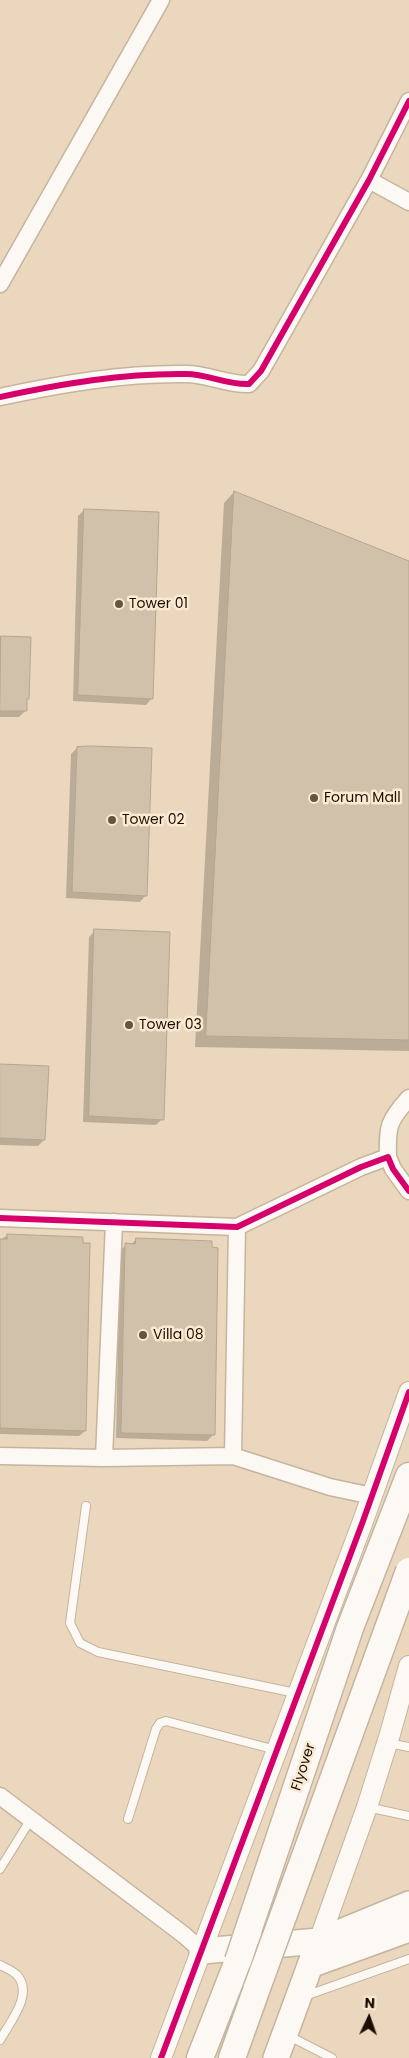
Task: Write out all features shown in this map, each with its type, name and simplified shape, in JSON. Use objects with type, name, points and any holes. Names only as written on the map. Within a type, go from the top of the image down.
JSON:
[{"type":"highway","name":"Flyover","points":[[200,2058],[255,1912],[350,1628],[409,1476]]},
{"type":"highway","points":[[232,2058],[409,1571]]},
{"type":"main road","points":[[202,1951],[319,1941],[409,1904]]},
{"type":"main road","points":[[310,1965],[409,1929]]},
{"type":"main road","points":[[276,2058],[319,1941]]},
{"type":"street","points":[[0,284],[161,0]]},
{"type":"street","points":[[0,397],[70,383],[145,376],[187,374],[215,378],[236,385],[249,384],[261,370],[369,180],[409,101]]},
{"type":"street","points":[[369,180],[409,202]]},
{"type":"street","points":[[409,1098],[396,1113],[387,1133],[388,1157],[392,1169],[409,1191]]},
{"type":"street","points":[[0,1218],[237,1227],[388,1157]]},
{"type":"street","points":[[104,1458],[114,1222]]},
{"type":"street","points":[[233,1456],[237,1227]]},
{"type":"street","points":[[161,2058],[372,1496],[409,1392]]},
{"type":"street","points":[[0,1456],[104,1458],[233,1456],[330,1487],[372,1496]]},
{"type":"street","points":[[319,1941],[388,1743],[409,1666]]},
{"type":"street","points":[[0,1796],[184,1935],[202,1951]]},
{"type":"lane","points":[[86,1506],[70,1623],[80,1643],[98,1652],[298,1694]]},
{"type":"lane","points":[[128,1818],[156,1729],[160,1723],[166,1721],[276,1751]]},
{"type":"lane","points":[[388,1743],[409,1747]]},
{"type":"lane","points":[[367,1807],[409,1816]]},
{"type":"lane","points":[[0,1869],[31,1819]]},
{"type":"lane","points":[[298,1998],[409,1959]]},
{"type":"lane","points":[[0,1965],[16,1973],[23,1984],[24,1990],[24,1996],[0,2040]]},
{"type":"lane","points":[[285,2034],[332,2058]]},
{"type":"building","name":"Forum Mall","points":[[234,491],[409,561],[409,1040],[206,1036]]},
{"type":"building","points":[[84,509],[159,512],[153,699],[78,695]]},
{"type":"building","points":[[1,636],[31,637],[27,711],[0,711]]},
{"type":"building","points":[[77,747],[152,748],[147,896],[72,892]]},
{"type":"building","points":[[94,929],[170,932],[164,1120],[89,1116]]},
{"type":"building","points":[[0,1064],[49,1066],[45,1140],[0,1138]]},
{"type":"building","points":[[7,1234],[83,1237],[83,1243],[90,1243],[86,1431],[0,1428],[0,1239],[7,1239]]},
{"type":"building","points":[[136,1238],[212,1241],[212,1247],[218,1248],[215,1435],[121,1433],[125,1243],[135,1244]]},
{"type":"cycle path","points":[[0,397],[69,384],[139,375],[194,374],[233,383],[249,384],[261,371],[369,180],[409,101]]},
{"type":"cycle path","points":[[0,1218],[237,1227],[361,1167],[388,1157],[393,1169],[409,1191]]},
{"type":"cycle path","points":[[161,2058],[363,1521],[409,1392]]},
{"type":"place","name":"Tower 01","points":[[119,604]]},
{"type":"place","name":"Forum Mall","points":[[314,798]]},
{"type":"place","name":"Tower 02","points":[[112,820]]},
{"type":"place","name":"Tower 03","points":[[129,1025]]},
{"type":"place","name":"Villa 08","points":[[143,1335]]}]
